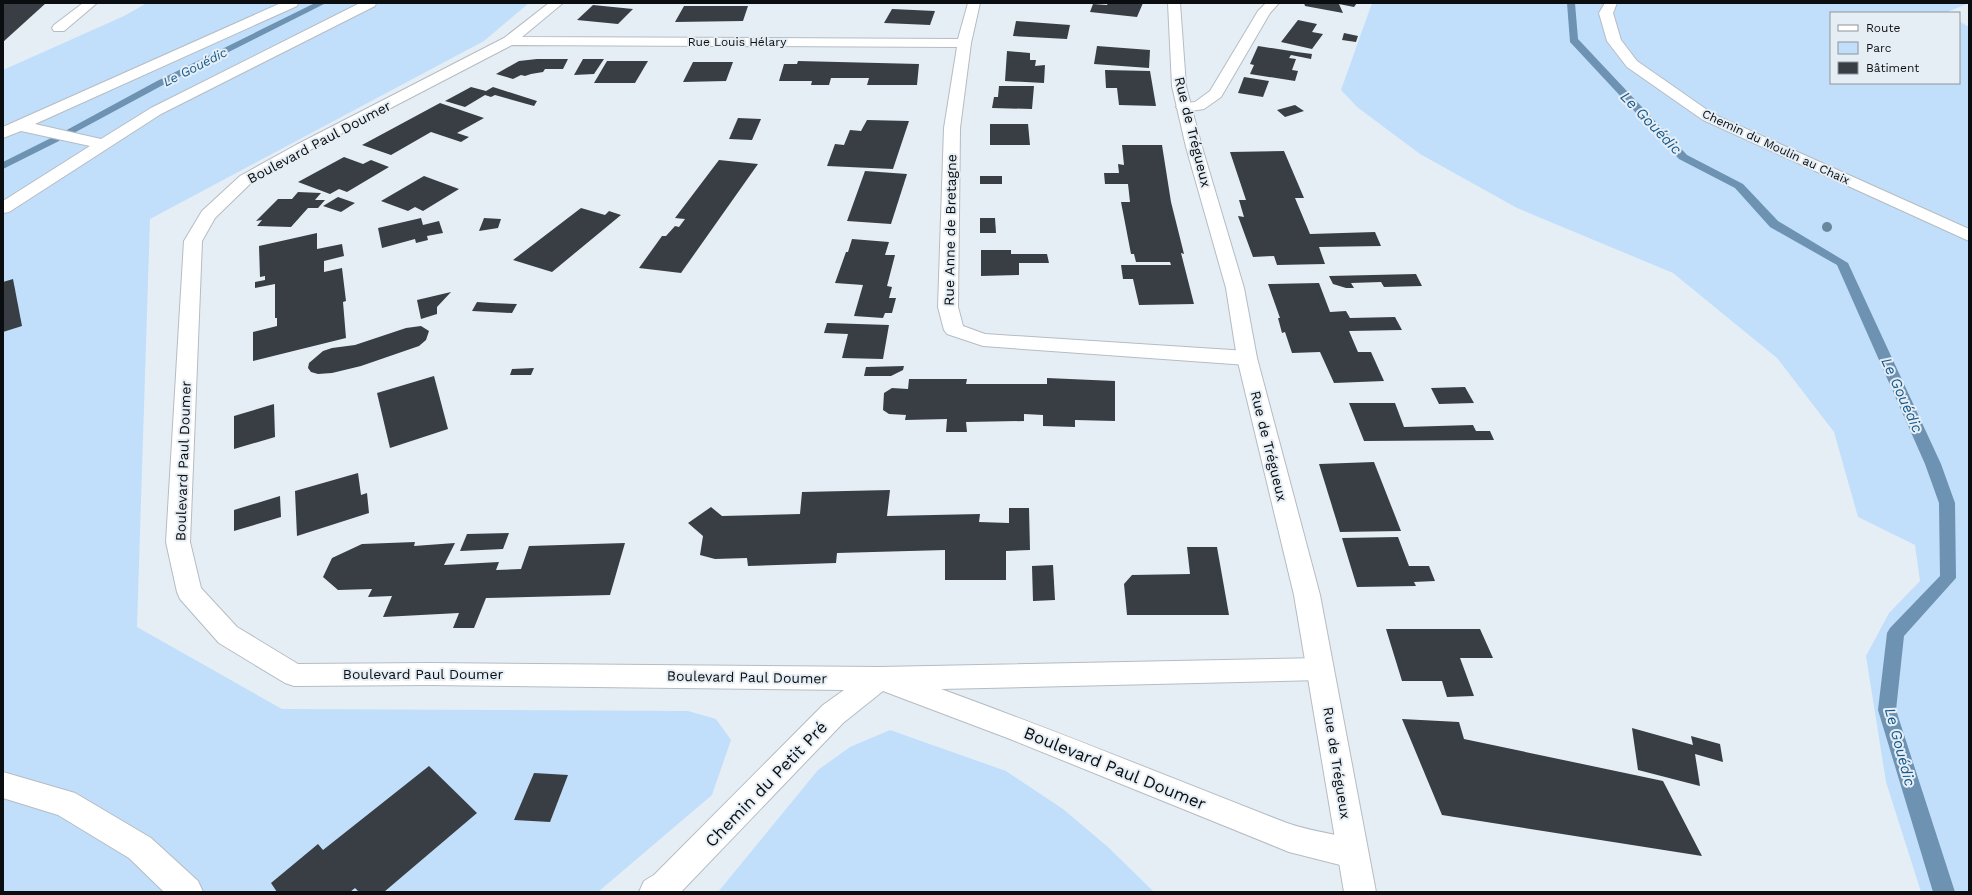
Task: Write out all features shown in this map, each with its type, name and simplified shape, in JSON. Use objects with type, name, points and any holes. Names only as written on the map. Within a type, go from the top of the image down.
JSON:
[{"type":"street","points":[[59,28],[91,3]]},
{"type":"street","points":[[3,134],[292,3]]},
{"type":"street","points":[[3,208],[156,111],[370,3]]},
{"type":"street","name":"Boulevard Paul Doumer","points":[[557,3],[509,41],[246,179],[208,215],[194,241],[190,267],[178,542],[189,592],[228,635],[294,675],[429,674],[879,678],[1321,669]]},
{"type":"street","name":"Rue Anne de Bretagne","points":[[974,3],[964,43],[952,128],[948,307],[954,330],[983,340],[1247,358]]},
{"type":"street","name":"Rue de Trégueux","points":[[1174,3],[1179,80],[1184,107],[1194,147],[1235,288],[1247,358],[1307,595],[1360,892]]},
{"type":"street","points":[[1184,107],[1199,106],[1216,94],[1265,11],[1273,3]]},
{"type":"street","name":"Chemin du Moulin au Chaix","points":[[1611,3],[1606,13],[1614,41],[1632,64],[1708,117],[1969,236]]},
{"type":"street","name":"Rue Louis Hélary","points":[[509,41],[964,43]]},
{"type":"street","points":[[20,126],[104,144]]},
{"type":"street","name":"Boulevard Paul Doumer","points":[[879,678],[1020,730],[1289,838],[1352,853]]},
{"type":"street","name":"Chemin du Petit Pré","points":[[655,892],[665,886],[833,714],[879,678]]},
{"type":"street","points":[[3,785],[65,803],[140,848],[187,892]]},
{"type":"green space","points":[[147,3],[529,3],[484,41],[150,219],[137,627],[282,709],[688,711],[716,719],[731,740],[712,795],[598,892],[3,892],[3,70],[124,16]]},
{"type":"green space","points":[[1372,3],[1969,3],[1947,12],[1830,12],[1830,84],[1960,84],[1960,22],[1969,27],[1969,892],[1921,892],[1886,782],[1866,656],[1889,613],[1920,581],[1915,545],[1858,517],[1834,432],[1777,358],[1673,273],[1517,208],[1420,154],[1357,107],[1341,90]]},
{"type":"green space","points":[[890,730],[1006,771],[1063,809],[1108,847],[1154,892],[718,892],[818,770],[850,747]]},
{"type":"building","points":[[3,3],[46,3],[3,42]]},
{"type":"building","points":[[1108,3],[1143,3],[1137,17],[1090,12],[1093,4],[1107,5]]},
{"type":"building","points":[[1304,3],[1357,3],[1354,7],[1339,4],[1343,13],[1305,6]]},
{"type":"building","points":[[593,5],[633,9],[618,24],[577,20]]},
{"type":"building","points":[[684,6],[748,6],[743,21],[675,22]]},
{"type":"building","points":[[892,9],[935,11],[930,25],[884,23]]},
{"type":"building","points":[[1298,20],[1317,24],[1312,32],[1323,34],[1312,49],[1281,42]]},
{"type":"building","points":[[1016,21],[1070,25],[1067,39],[1013,36]]},
{"type":"building","points":[[1344,33],[1358,36],[1356,42],[1342,40]]},
{"type":"building","points":[[1097,46],[1150,50],[1149,68],[1094,64]]},
{"type":"building","points":[[1258,46],[1312,54],[1311,59],[1291,55],[1289,58],[1296,59],[1292,70],[1298,71],[1295,81],[1250,74],[1254,65],[1250,64]]},
{"type":"building","points":[[1007,51],[1030,53],[1030,60],[1036,60],[1035,66],[1045,65],[1044,83],[1005,81]]},
{"type":"building","points":[[537,59],[568,59],[563,69],[545,69],[543,72],[525,76],[521,75],[513,79],[496,74],[519,61]]},
{"type":"building","points":[[583,59],[604,59],[594,74],[574,75]]},
{"type":"building","points":[[607,61],[648,61],[635,83],[594,83]]},
{"type":"building","points":[[798,61],[919,64],[917,85],[867,85],[869,78],[831,78],[829,85],[811,85],[812,81],[779,81],[784,64],[797,64]]},
{"type":"building","points":[[693,62],[733,62],[726,81],[683,82]]},
{"type":"building","points":[[1105,70],[1150,71],[1156,106],[1119,105],[1117,88],[1106,88]]},
{"type":"building","points":[[1244,77],[1269,81],[1263,97],[1238,93]]},
{"type":"building","points":[[999,86],[1034,86],[1032,109],[992,108],[994,97],[998,97]]},
{"type":"building","points":[[471,87],[486,91],[493,87],[537,101],[534,106],[495,95],[491,97],[485,95],[465,107],[445,101]]},
{"type":"building","points":[[440,103],[484,118],[457,133],[469,137],[461,142],[431,132],[391,155],[362,145]]},
{"type":"building","points":[[1295,105],[1304,111],[1285,117],[1277,110]]},
{"type":"building","points":[[738,118],[761,119],[752,140],[729,139]]},
{"type":"building","points":[[867,120],[909,121],[893,169],[827,166],[835,144],[844,145],[850,130],[861,131]]},
{"type":"building","points":[[990,124],[1028,124],[1030,145],[990,145]]},
{"type":"building","points":[[1122,145],[1162,145],[1171,202],[1184,254],[1181,253],[1194,304],[1139,305],[1133,279],[1123,279],[1121,265],[1171,265],[1170,262],[1136,262],[1134,254],[1131,254],[1121,202],[1130,202],[1128,184],[1105,184],[1104,173],[1119,173],[1118,164],[1124,165]]},
{"type":"building","points":[[1284,151],[1304,198],[1295,198],[1310,234],[1375,232],[1381,246],[1319,247],[1325,264],[1277,265],[1274,256],[1253,257],[1238,216],[1244,217],[1239,200],[1246,200],[1230,152]]},
{"type":"building","points":[[344,157],[363,164],[371,160],[389,167],[347,192],[339,189],[330,194],[298,182]]},
{"type":"building","points":[[719,160],[758,164],[681,273],[639,268],[662,236],[666,236],[675,226],[679,227],[685,219],[675,218]]},
{"type":"building","points":[[865,171],[907,174],[891,224],[847,221]]},
{"type":"building","points":[[424,176],[459,189],[423,211],[415,207],[408,211],[381,201]]},
{"type":"building","points":[[980,176],[1002,176],[1002,184],[980,184]]},
{"type":"building","points":[[298,192],[321,193],[315,200],[325,200],[318,208],[308,208],[291,227],[257,226],[262,220],[256,221],[278,199],[292,199]]},
{"type":"building","points":[[338,197],[355,203],[341,212],[323,206]]},
{"type":"building","points":[[581,208],[605,215],[609,211],[621,215],[552,272],[513,260]]},
{"type":"building","points":[[421,218],[423,225],[439,221],[443,233],[427,236],[428,240],[416,243],[415,239],[382,248],[378,228]]},
{"type":"building","points":[[484,218],[501,219],[498,228],[479,231]]},
{"type":"building","points":[[980,218],[995,218],[996,233],[980,233]]},
{"type":"building","points":[[317,233],[317,249],[342,244],[344,256],[324,261],[324,272],[342,268],[346,301],[343,302],[346,338],[253,361],[253,332],[277,326],[277,318],[275,318],[275,284],[255,288],[255,282],[265,280],[265,276],[260,277],[259,246]]},
{"type":"building","points":[[852,239],[889,242],[885,255],[895,255],[887,286],[892,287],[889,298],[896,298],[892,313],[885,313],[883,318],[854,316],[863,285],[835,283]]},
{"type":"building","points":[[981,250],[1011,250],[1011,254],[1047,254],[1049,263],[1019,263],[1019,275],[981,276]]},
{"type":"building","points":[[1416,274],[1422,286],[1384,287],[1381,282],[1351,283],[1354,288],[1346,288],[1333,284],[1329,276]]},
{"type":"building","points":[[13,279],[22,326],[3,332],[3,282]]},
{"type":"building","points":[[1319,283],[1330,312],[1346,311],[1350,318],[1395,317],[1402,330],[1349,331],[1358,352],[1371,352],[1384,381],[1334,383],[1320,352],[1292,353],[1285,332],[1282,333],[1278,318],[1280,318],[1268,284]]},
{"type":"building","points":[[451,292],[437,307],[437,314],[421,319],[417,300]]},
{"type":"building","points":[[477,302],[517,304],[512,313],[472,311]]},
{"type":"building","points":[[827,323],[889,325],[883,359],[842,358],[848,334],[824,333]]},
{"type":"building","points":[[421,326],[429,331],[426,340],[419,346],[361,366],[332,373],[318,374],[311,372],[308,368],[309,363],[323,351],[332,348],[355,345],[406,328]]},
{"type":"building","points":[[904,366],[903,370],[891,376],[864,376],[866,367]]},
{"type":"building","points":[[534,368],[531,375],[510,375],[512,369]]},
{"type":"building","points":[[434,376],[448,429],[390,448],[377,393]]},
{"type":"building","points":[[1047,378],[1115,381],[1115,421],[1075,420],[1075,427],[1043,426],[1043,415],[1024,414],[1024,421],[966,422],[967,432],[946,432],[947,419],[905,420],[906,415],[889,414],[883,410],[884,393],[892,388],[908,389],[909,379],[967,379],[966,384],[1047,384]]},
{"type":"building","points":[[1465,387],[1474,403],[1439,404],[1431,388]]},
{"type":"building","points":[[1349,403],[1395,403],[1404,427],[1473,425],[1476,431],[1490,431],[1494,440],[1364,441]]},
{"type":"building","points":[[274,404],[275,437],[234,449],[234,416]]},
{"type":"building","points":[[1374,462],[1401,531],[1340,532],[1319,464]]},
{"type":"building","points":[[358,473],[361,495],[367,493],[369,513],[297,536],[295,491]]},
{"type":"building","points":[[890,490],[887,516],[980,514],[979,522],[1009,523],[1009,508],[1029,508],[1030,550],[1006,551],[1006,580],[945,580],[945,550],[837,553],[836,563],[748,566],[747,558],[715,559],[700,555],[703,536],[688,523],[711,507],[722,516],[800,514],[802,492]]},
{"type":"building","points":[[280,496],[281,517],[234,531],[234,510]]},
{"type":"building","points":[[509,533],[503,549],[460,551],[467,534]]},
{"type":"building","points":[[1398,537],[1409,566],[1429,566],[1435,581],[1414,582],[1416,586],[1357,587],[1342,538]]},
{"type":"building","points":[[415,542],[414,546],[455,543],[444,565],[499,562],[496,570],[521,569],[529,546],[625,543],[610,595],[486,598],[474,628],[453,628],[459,613],[383,617],[392,596],[368,597],[372,589],[338,590],[323,577],[332,558],[362,544]]},
{"type":"building","points":[[1187,547],[1217,547],[1229,615],[1127,615],[1124,584],[1132,575],[1190,574]]},
{"type":"building","points":[[1053,565],[1055,600],[1033,601],[1032,566]]},
{"type":"building","points":[[1386,629],[1480,629],[1493,658],[1460,658],[1474,696],[1447,697],[1442,681],[1402,681]]},
{"type":"building","points":[[1402,719],[1459,722],[1464,739],[1663,781],[1702,856],[1442,815]]},
{"type":"building","points":[[1632,728],[1693,745],[1691,736],[1720,744],[1723,762],[1695,754],[1700,786],[1638,770]]},
{"type":"building","points":[[429,766],[477,813],[384,892],[359,892],[355,888],[350,892],[277,892],[271,883],[318,844],[323,850]]},
{"type":"building","points":[[534,773],[568,775],[550,822],[514,820]]},
{"type":"waterway","name":"Le Gouédic","points":[[68,132],[160,83],[322,3]]},
{"type":"waterway","name":"Le Gouédic","points":[[1571,3],[1573,40],[1683,157],[1739,186],[1774,224],[1842,263],[1933,464],[1947,503],[1948,578],[1896,633],[1887,710],[1944,892]]},
{"type":"waterway","name":"Le Gouédic","points":[[3,166],[55,139]]}]
